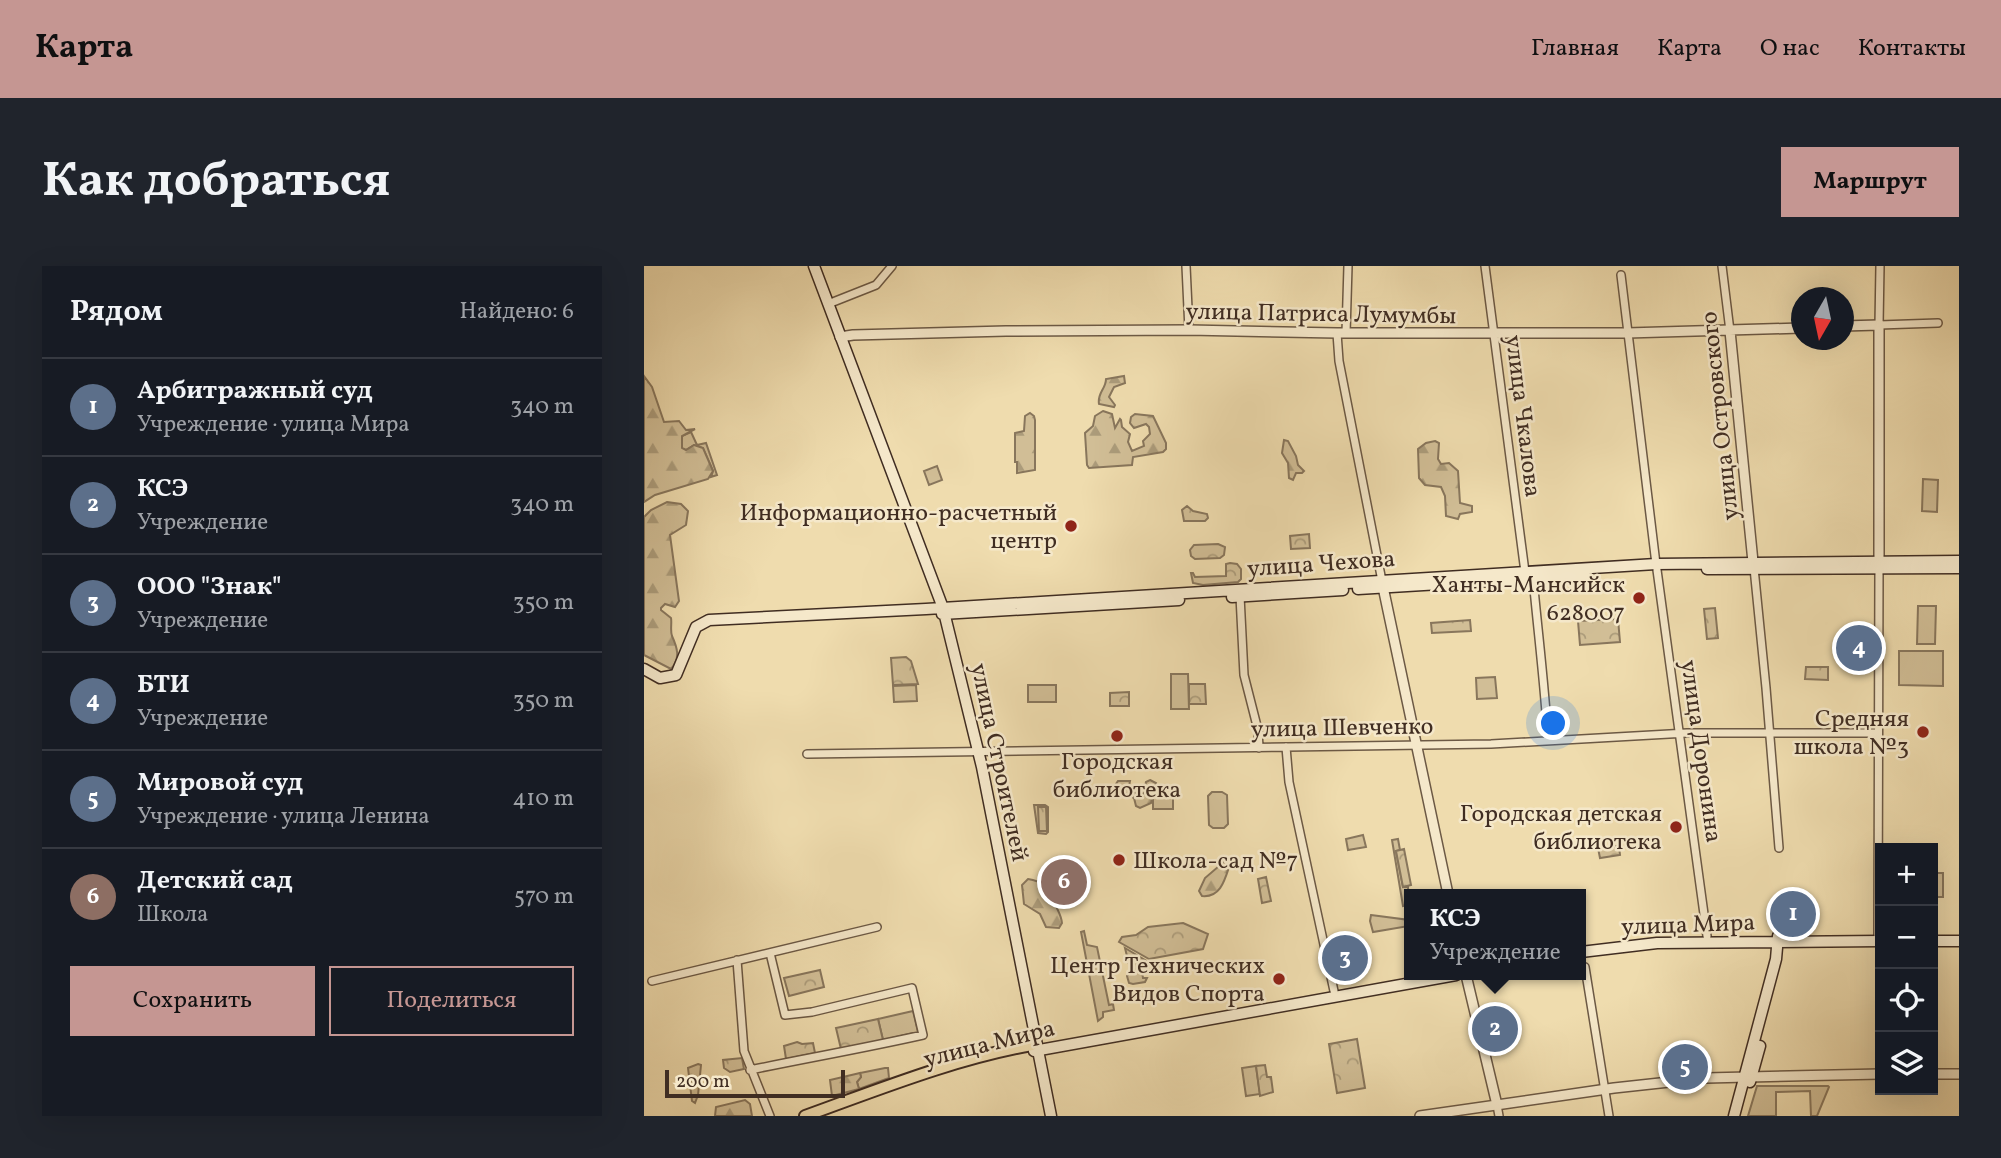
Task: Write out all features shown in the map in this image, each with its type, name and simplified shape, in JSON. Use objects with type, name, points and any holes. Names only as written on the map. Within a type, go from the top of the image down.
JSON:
[{"type":"main road","name":"улица Строителей","points":[[814,266],[919,545],[941,611],[976,751],[1049,1116]]},
{"type":"main road","name":"улица Чехова","points":[[644,669],[660,678],[673,676],[678,672],[693,634],[706,625],[739,620],[941,611],[1657,567],[1959,562]]},
{"type":"main road","name":"улица Чехова","points":[[1879,565],[1959,568]]},
{"type":"main road","points":[[1938,936],[1959,936]]},
{"type":"main road","name":"улица Мира","points":[[1586,948],[1636,938],[1875,938]]},
{"type":"main road","points":[[1741,1116],[1781,939]]},
{"type":"main road","points":[[1938,941],[1959,941]]},
{"type":"main road","name":"улица Мира","points":[[1334,994],[1404,979]]},
{"type":"main road","name":"улица Мира","points":[[805,1116],[977,1057],[1424,980]]},
{"type":"main road","name":"улица Мира","points":[[825,1116],[948,1072],[1036,1048]]},
{"type":"main road","points":[[1734,1116],[1749,1076]]},
{"type":"street","points":[[828,304],[876,285],[892,266]]},
{"type":"street","points":[[1186,266],[1189,330]]},
{"type":"street","points":[[1348,266],[1339,361],[1382,584],[1447,889]]},
{"type":"street","name":"улица Чкалова","points":[[1485,266],[1542,681],[1547,699],[1548,741]]},
{"type":"street","name":"улица Островского","points":[[1722,266],[1754,565],[1779,848]]},
{"type":"street","points":[[1879,906],[1880,266]]},
{"type":"street","name":"улица Доронина","points":[[1621,275],[1626,333],[1707,939]]},
{"type":"street","points":[[1854,326],[1938,323]]},
{"type":"street","name":"улица Патриса Лумумбы","points":[[840,337],[983,331],[1189,330],[1495,334],[1791,328]]},
{"type":"street","points":[[1240,593],[1244,675],[1258,730],[1259,748]]},
{"type":"street","name":"улица Шевченко","points":[[807,754],[1417,745],[1679,733],[1877,733]]},
{"type":"street","points":[[1286,747],[1289,782],[1334,994]]},
{"type":"street","points":[[652,981],[877,927]]},
{"type":"street","points":[[750,1070],[922,1035],[912,988],[811,1012],[785,1015],[770,953]]},
{"type":"street","points":[[737,960],[742,1039],[750,1070],[769,1116]]},
{"type":"street","points":[[1586,973],[1609,1116]]},
{"type":"street","points":[[1467,980],[1499,1116]]},
{"type":"street","points":[[1938,1073],[1959,1074]]},
{"type":"street","points":[[1420,1116],[1706,1078],[1875,1074]]},
{"type":"green space","points":[[644,376],[652,387],[664,422],[679,421],[686,430],[695,429],[682,436],[682,448],[686,450],[694,445],[703,448],[713,471],[708,479],[655,495],[644,502]]},
{"type":"green space","points":[[1124,376],[1125,383],[1114,387],[1109,397],[1114,407],[1099,404],[1106,379]]},
{"type":"green space","points":[[1103,411],[1112,414],[1115,428],[1121,420],[1122,427],[1130,434],[1128,442],[1132,451],[1144,446],[1143,441],[1150,434],[1146,424],[1134,428],[1130,423],[1131,417],[1135,414],[1153,416],[1166,443],[1166,449],[1163,452],[1133,457],[1132,465],[1089,468],[1085,433],[1093,426],[1095,416]]},
{"type":"green space","points":[[1030,413],[1035,420],[1035,470],[1017,473],[1015,433],[1024,431],[1025,416]]},
{"type":"green space","points":[[691,432],[697,445],[706,443],[717,475],[711,477],[713,471],[703,448],[694,445],[686,450],[682,449],[682,436]]},
{"type":"green space","points":[[1284,440],[1288,441],[1298,465],[1304,471],[1296,473],[1293,480],[1289,478],[1288,463],[1282,453]]},
{"type":"green space","points":[[1435,441],[1439,443],[1438,459],[1441,464],[1449,463],[1458,471],[1460,503],[1472,506],[1472,512],[1460,514],[1458,519],[1446,516],[1445,496],[1441,487],[1425,485],[1419,478],[1418,449]]},
{"type":"green space","points":[[937,466],[942,480],[929,485],[924,471]]},
{"type":"green space","points":[[1923,479],[1938,480],[1937,512],[1922,511]]},
{"type":"green space","points":[[667,502],[681,504],[688,511],[686,525],[670,535],[679,601],[675,607],[665,604],[661,608],[671,618],[671,634],[677,648],[676,661],[671,669],[644,655],[644,517]]},
{"type":"green space","points":[[1187,506],[1193,511],[1207,514],[1208,518],[1205,521],[1184,521],[1182,510]]},
{"type":"green space","points":[[1309,534],[1310,548],[1291,549],[1290,536]]},
{"type":"green space","points":[[1218,544],[1225,547],[1224,555],[1220,558],[1195,559],[1191,556],[1190,550],[1194,545]]},
{"type":"green space","points":[[1226,564],[1237,564],[1241,569],[1241,579],[1238,582],[1203,585],[1193,583],[1191,573],[1195,577],[1226,576]]},
{"type":"green space","points":[[1918,606],[1936,606],[1935,644],[1917,644]]},
{"type":"green space","points":[[1715,608],[1718,638],[1707,639],[1704,609]]},
{"type":"green space","points":[[1618,619],[1620,642],[1580,645],[1578,621]]},
{"type":"green space","points":[[1470,620],[1471,631],[1432,633],[1431,623]]},
{"type":"green space","points":[[1899,651],[1943,651],[1943,686],[1899,685]]},
{"type":"green space","points":[[906,657],[911,661],[918,684],[893,685],[891,658]]},
{"type":"green space","points":[[1806,667],[1828,667],[1828,680],[1805,679]]},
{"type":"green space","points":[[1171,674],[1188,674],[1189,709],[1171,709]]},
{"type":"green space","points":[[1495,677],[1497,698],[1477,699],[1476,678]]},
{"type":"green space","points":[[1189,684],[1205,684],[1206,704],[1189,704]]},
{"type":"green space","points":[[916,685],[917,701],[894,702],[893,686]]},
{"type":"green space","points":[[1028,685],[1056,685],[1056,702],[1028,702]]},
{"type":"green space","points":[[1129,692],[1129,706],[1110,706],[1110,693]]},
{"type":"green space","points":[[1150,780],[1156,783],[1151,803],[1140,808],[1136,806],[1134,798],[1114,787],[1118,781],[1130,781],[1129,786],[1133,792],[1143,795],[1146,782]]},
{"type":"green space","points":[[1212,792],[1227,795],[1228,824],[1224,828],[1213,828],[1209,825],[1208,796]]},
{"type":"green space","points":[[1153,797],[1173,797],[1173,809],[1153,809]]},
{"type":"green space","points":[[1034,805],[1048,807],[1046,834],[1038,833]]},
{"type":"green space","points":[[1038,807],[1046,807],[1047,831],[1039,831]]},
{"type":"green space","points":[[1363,835],[1366,847],[1348,850],[1346,839]]},
{"type":"green space","points":[[1398,839],[1400,850],[1396,851],[1403,887],[1408,887],[1404,889],[1404,906],[1403,906],[1392,840]]},
{"type":"green space","points":[[1619,846],[1620,855],[1600,858],[1598,848]]},
{"type":"green space","points":[[1404,849],[1411,885],[1403,887],[1396,851]]},
{"type":"green space","points":[[1226,860],[1231,861],[1218,891],[1202,896],[1199,891],[1205,878]]},
{"type":"green space","points":[[1938,873],[1943,873],[1943,897],[1938,897]]},
{"type":"green space","points":[[1266,877],[1271,901],[1262,903],[1258,879]]},
{"type":"green space","points":[[1028,879],[1041,883],[1050,892],[1060,914],[1062,923],[1059,928],[1046,927],[1040,914],[1024,904],[1022,885]]},
{"type":"green space","points":[[1371,915],[1404,919],[1404,927],[1373,932]]},
{"type":"green space","points":[[1183,923],[1208,934],[1203,949],[1149,959],[1119,942],[1122,937],[1136,935],[1148,927]]},
{"type":"green space","points":[[1084,931],[1087,945],[1097,947],[1109,1005],[1113,1004],[1114,1010],[1103,1012],[1103,1017],[1098,1021],[1081,932]]},
{"type":"green space","points":[[1125,948],[1145,960],[1140,961],[1143,978],[1147,978],[1145,982],[1129,983],[1127,976],[1131,972]]},
{"type":"green space","points":[[820,970],[824,987],[789,996],[784,978]]},
{"type":"green space","points":[[913,1011],[918,1032],[883,1040],[878,1019]]},
{"type":"green space","points":[[878,1019],[883,1040],[841,1049],[836,1028]]},
{"type":"green space","points":[[1357,1039],[1365,1088],[1337,1093],[1329,1044]]},
{"type":"green space","points":[[797,1042],[813,1043],[815,1053],[786,1059],[784,1046]]},
{"type":"green space","points":[[742,1058],[744,1069],[730,1072],[724,1068],[723,1060]]},
{"type":"green space","points":[[701,1065],[695,1103],[692,1101],[688,1068]]},
{"type":"green space","points":[[1265,1065],[1267,1077],[1271,1077],[1273,1092],[1260,1096],[1256,1066]]},
{"type":"green space","points":[[1256,1066],[1260,1094],[1246,1096],[1242,1068]]},
{"type":"green space","points":[[888,1068],[889,1078],[859,1089],[857,1082],[861,1077],[860,1073]]},
{"type":"green space","points":[[860,1073],[861,1077],[857,1082],[859,1089],[832,1096],[830,1080]]},
{"type":"green space","points":[[1757,1086],[1829,1087],[1817,1116],[1811,1116],[1810,1091],[1776,1092],[1776,1116],[1748,1116]]},
{"type":"green space","points":[[745,1100],[750,1104],[752,1116],[715,1116],[716,1107]]},
{"type":"place","name":"Информационно-расчетный центр","points":[[1071,526]]},
{"type":"place","name":"Ханты-Мансийск 628007","points":[[1639,598]]},
{"type":"place","name":"БТИ","points":[[1859,648]]},
{"type":"place","name":"Средняя школа №3","points":[[1923,732]]},
{"type":"place","name":"Городская библиотека","points":[[1117,736]]},
{"type":"place","name":"Городская детская библиотека","points":[[1676,827]]},
{"type":"place","name":"Школа-сад №7","points":[[1119,860]]},
{"type":"place","name":"Детский сад","points":[[1064,882]]},
{"type":"place","name":"Арбитражный суд","points":[[1793,914]]},
{"type":"place","name":"ООО \"Знак\"","points":[[1345,958]]},
{"type":"place","name":"Центр Технических Видов Спорта","points":[[1279,979]]},
{"type":"place","name":"КСЭ","points":[[1495,1029]]},
{"type":"place","name":"Мировой суд","points":[[1685,1067]]}]
